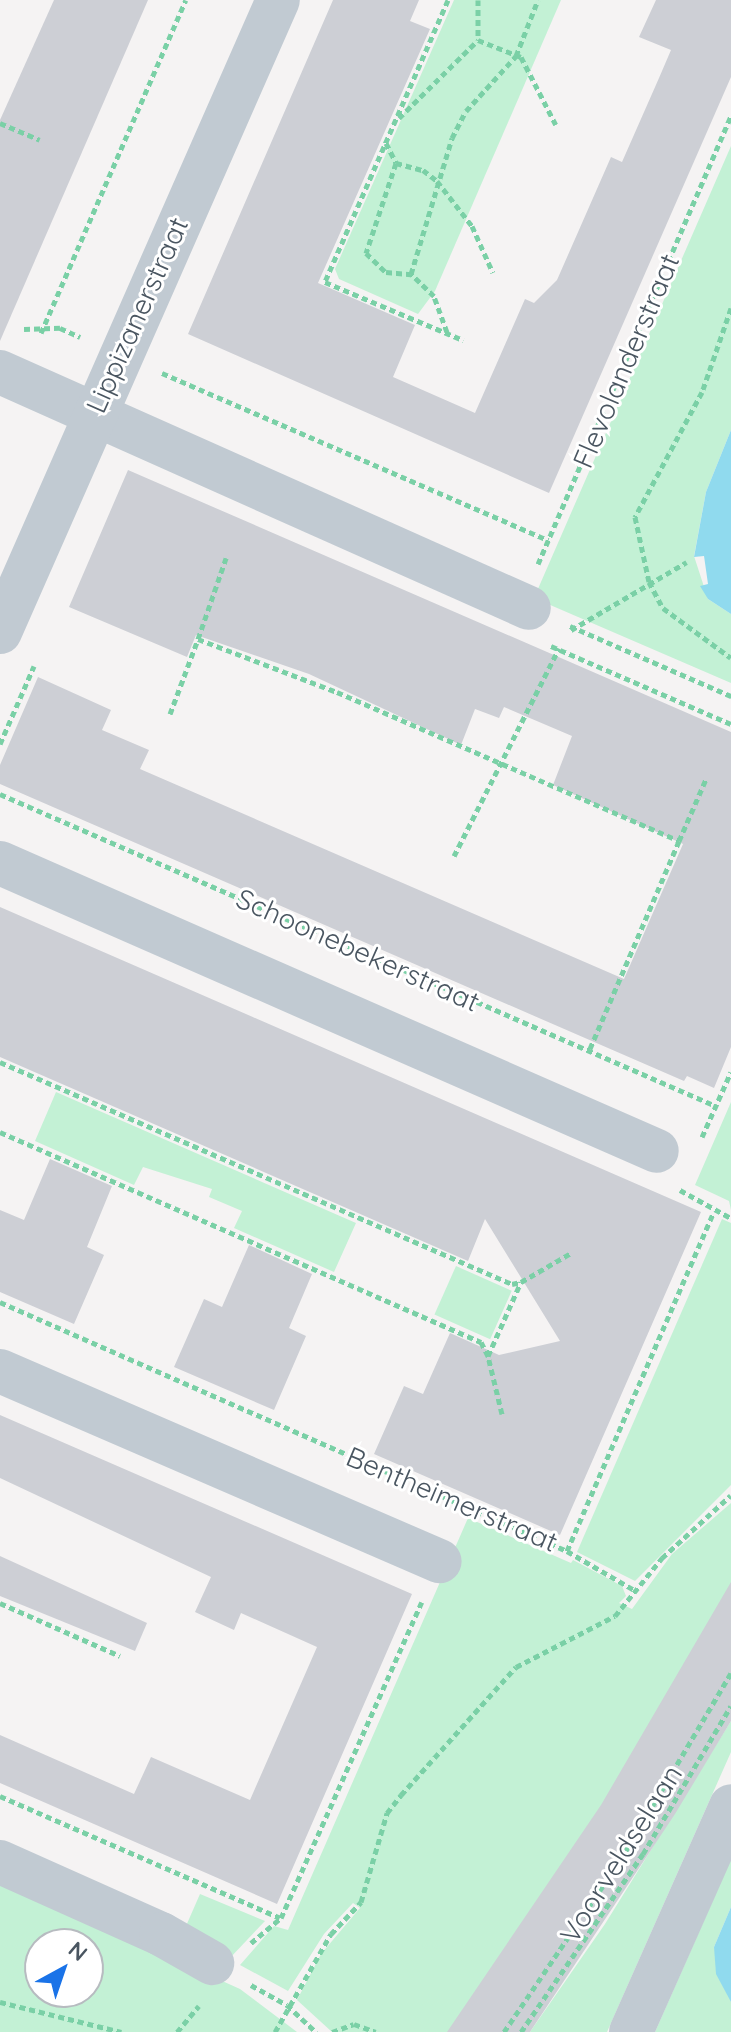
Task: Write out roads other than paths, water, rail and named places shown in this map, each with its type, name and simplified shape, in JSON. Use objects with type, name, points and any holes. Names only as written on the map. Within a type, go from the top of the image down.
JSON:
[{"type":"street","name":"Lippizanerstraat","points":[[0,632],[119,354],[278,0]]},
{"type":"street","points":[[10,376],[525,607]]},
{"type":"street","points":[[0,863],[677,1150]]},
{"type":"street","points":[[0,1371],[440,1561]]},
{"type":"street","points":[[631,2032],[731,1806]]},
{"type":"street","points":[[0,1862],[161,1934],[212,1963]]},
{"type":"water","points":[[731,430],[731,614],[708,599],[700,586],[708,584],[704,556],[694,557],[706,492]]},
{"type":"water","points":[[731,1907],[731,2002],[716,1974],[714,1947]]}]
